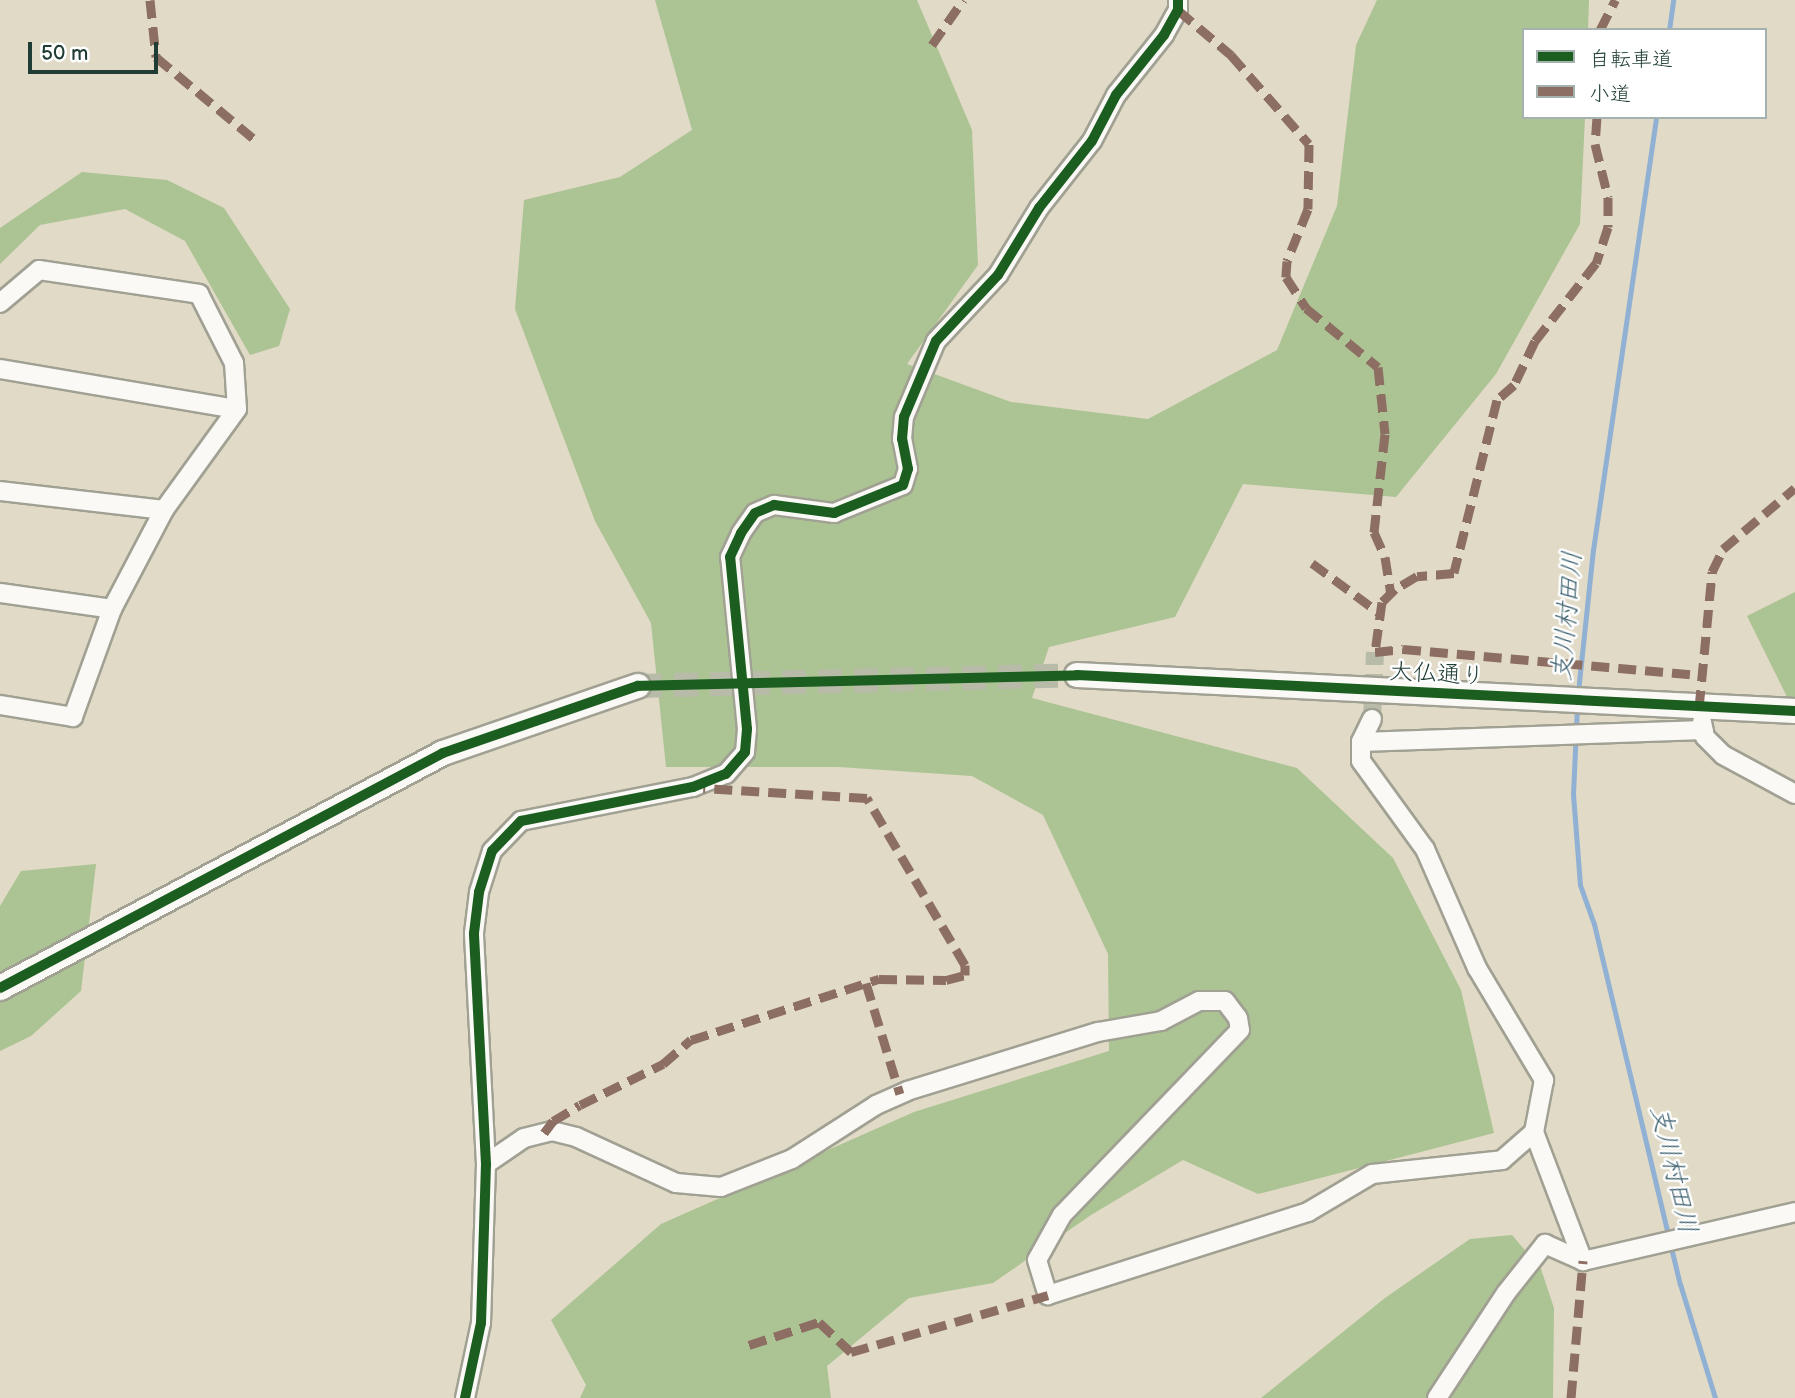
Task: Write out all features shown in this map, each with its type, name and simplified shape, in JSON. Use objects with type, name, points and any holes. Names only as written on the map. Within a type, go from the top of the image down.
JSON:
[{"type":"street","points":[[466,1398],[481,1323],[486,1164],[474,933],[479,892],[492,851],[520,821],[692,787],[726,774],[745,752],[747,729],[730,557],[741,533],[755,513],[774,505],[834,513],[903,485],[908,470],[902,439],[904,417],[936,341],[998,275],[1039,208],[1092,141],[1116,95],[1164,35],[1178,10],[1178,0]]},
{"type":"street","points":[[0,303],[39,270],[199,294],[234,363],[237,409],[164,510],[111,609],[73,717],[0,705]]},
{"type":"street","points":[[0,369],[237,409]]},
{"type":"street","points":[[0,491],[164,510]]},
{"type":"street","points":[[0,593],[111,609]]},
{"type":"street","name":"大仏通り","points":[[1077,676],[1609,703],[1702,719],[1795,711]]},
{"type":"street","points":[[0,988],[29,975],[262,845],[443,753],[638,687]]},
{"type":"street","points":[[1372,719],[1360,742],[1361,761],[1425,849],[1477,968],[1544,1080],[1534,1132],[1583,1261]]},
{"type":"street","points":[[1360,742],[1601,734],[1702,719],[1723,755],[1795,794]]},
{"type":"street","points":[[486,1164],[524,1138],[552,1131],[576,1137],[676,1183],[721,1187],[792,1159],[876,1105],[907,1091],[1098,1032],[1161,1021],[1199,1000],[1225,1001],[1238,1018],[1240,1030],[1062,1216],[1037,1260],[1048,1295],[1308,1212],[1372,1174],[1502,1160],[1534,1132]]},
{"type":"street","points":[[1437,1398],[1506,1293],[1545,1244],[1583,1261],[1795,1212]]},
{"type":"green space","points":[[655,0],[917,0],[972,130],[978,265],[907,364],[1011,402],[1148,419],[1277,350],[1337,206],[1356,45],[1377,0],[1589,0],[1588,28],[1522,28],[1522,119],[1585,119],[1580,224],[1496,374],[1396,497],[1243,484],[1175,617],[1049,647],[1032,698],[1297,768],[1393,858],[1461,990],[1494,1133],[1258,1194],[1183,1160],[1091,1215],[993,1283],[909,1298],[827,1366],[831,1398],[580,1398],[586,1385],[551,1320],[661,1224],[914,1112],[1109,1051],[1108,954],[1043,815],[972,776],[839,767],[666,767],[651,623],[595,521],[515,309],[524,200],[620,177],[692,130]]},
{"type":"green space","points":[[82,172],[167,180],[224,208],[290,309],[279,346],[250,355],[185,241],[125,209],[40,225],[0,264],[0,228]]},
{"type":"green space","points":[[1795,592],[1795,713],[1747,616]]},
{"type":"green space","points":[[96,864],[81,991],[31,1036],[0,1051],[0,906],[21,871]]},
{"type":"green space","points":[[1512,1235],[1541,1269],[1554,1308],[1553,1398],[1261,1398],[1385,1298],[1470,1239]]},
{"type":"waterway","name":"支川村田川","points":[[1669,28],[1673,0]]},
{"type":"waterway","name":"支川村田川","points":[[1578,692],[1593,550],[1656,119]]},
{"type":"waterway","name":"支川村田川","points":[[1577,706],[1573,794],[1580,885],[1594,924],[1680,1284],[1715,1398]]},
{"type":"tunnel","points":[[1372,719],[1375,652]]},
{"type":"tunnel","points":[[638,686],[1077,675]]},
{"type":"marked path","points":[[150,0],[156,57],[254,139]]},
{"type":"marked path","points":[[932,45],[963,0]]},
{"type":"marked path","points":[[1601,28],[1615,0]]},
{"type":"marked path","points":[[1178,10],[1231,55],[1309,144],[1308,209],[1287,261],[1286,277],[1306,308],[1378,367],[1385,434],[1374,532],[1385,557],[1391,593]]},
{"type":"marked path","points":[[1597,119],[1595,144],[1608,197],[1608,227],[1596,263],[1535,341],[1514,385],[1497,400],[1454,573],[1417,576],[1395,589],[1382,602],[1375,652],[1403,649],[1702,675]]},
{"type":"marked path","points":[[1699,708],[1712,572],[1723,549],[1795,488]]},
{"type":"marked path","points":[[1312,563],[1381,614]]},
{"type":"marked path","points":[[544,1133],[553,1121],[663,1064],[691,1040],[879,979],[946,980],[965,975],[965,965],[867,798],[703,788]]},
{"type":"marked path","points":[[866,983],[900,1094]]},
{"type":"marked path","points":[[1571,1398],[1583,1261]]},
{"type":"marked path","points":[[749,1345],[819,1322],[851,1352],[1048,1295]]},
{"type":"cycle path","points":[[465,1398],[481,1323],[486,1164],[474,933],[479,892],[492,851],[521,821],[693,787],[726,774],[745,752],[747,729],[730,557],[741,533],[755,513],[774,505],[834,513],[903,485],[908,469],[902,439],[904,417],[936,341],[998,275],[1039,208],[1092,141],[1116,95],[1164,35],[1178,10],[1178,0]]},
{"type":"cycle path","points":[[0,988],[443,753],[638,686],[1077,675],[1795,711]]}]
